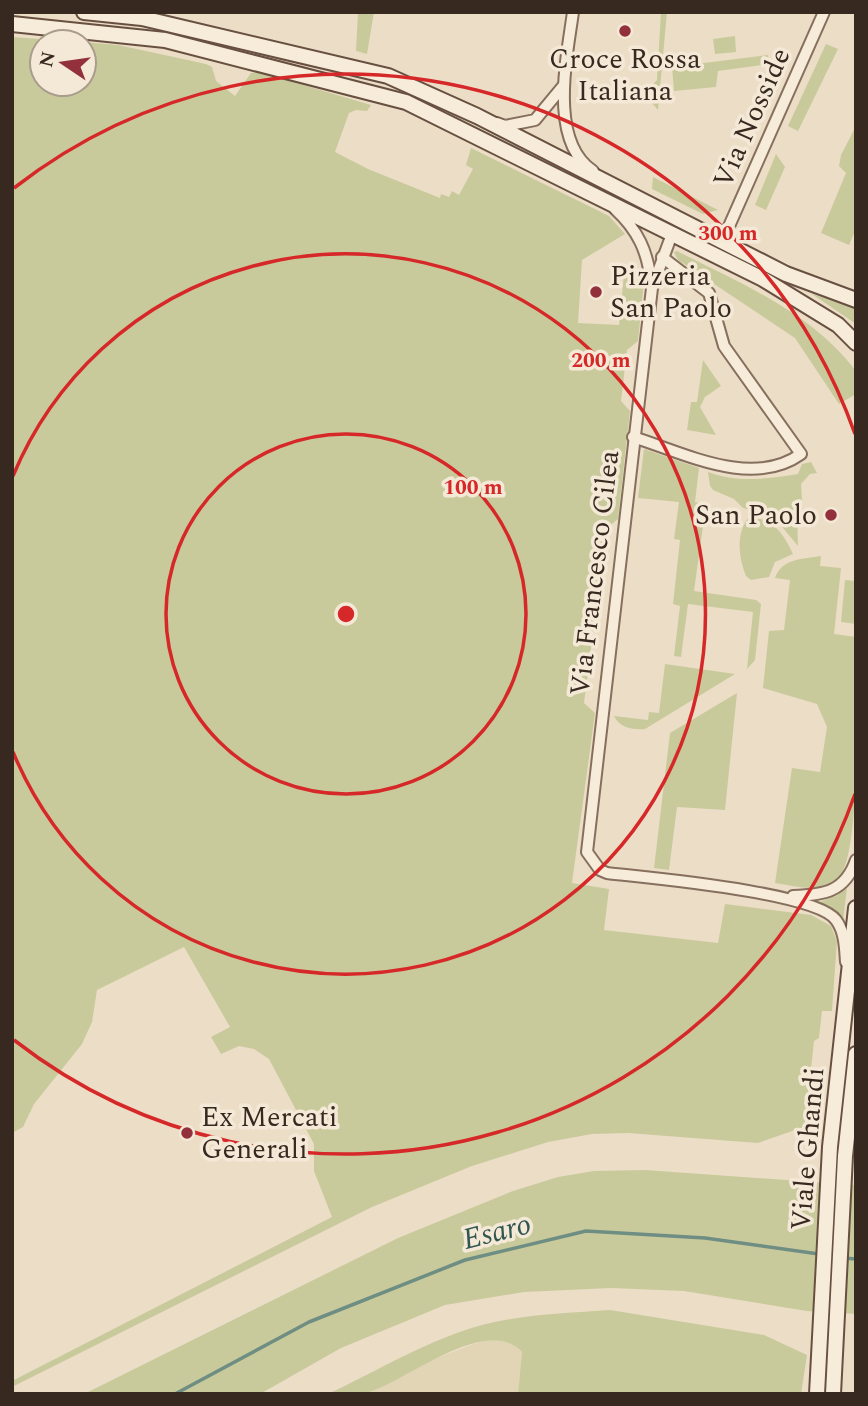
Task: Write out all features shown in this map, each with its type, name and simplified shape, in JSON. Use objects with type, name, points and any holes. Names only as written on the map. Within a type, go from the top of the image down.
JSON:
[{"type":"street","points":[[85,12],[142,18],[388,76],[477,116],[786,274],[856,300]]},
{"type":"street","points":[[573,12],[564,85],[568,137],[578,156],[588,167],[618,187]]},
{"type":"street","name":"Via Nosside","points":[[722,242],[824,12]]},
{"type":"street","points":[[12,24],[165,40],[390,96],[456,125],[763,279],[838,326],[856,343]]},
{"type":"street","points":[[477,116],[505,125],[535,120],[564,85]]},
{"type":"street","points":[[611,205],[631,224],[640,239],[648,259],[652,288]]},
{"type":"street","points":[[652,288],[672,234]]},
{"type":"street","points":[[633,437],[717,464],[751,469],[784,466],[800,454],[724,346],[709,293],[662,257]]},
{"type":"street","name":"Via Francesco Cilea","points":[[652,288],[587,852],[593,862],[607,873],[779,897]]},
{"type":"street","points":[[779,897],[830,892],[843,885],[856,860]]},
{"type":"street","points":[[779,897],[814,906],[835,918],[844,935],[848,992]]},
{"type":"street","name":"Viale Ghandi","points":[[817,1394],[830,1147],[856,908]]},
{"type":"street","name":"Viale Ghandi","points":[[833,1394],[845,1156],[856,1054]]},
{"type":"shaded area","points":[[490,1338],[512,1341],[522,1352],[518,1394],[365,1394],[432,1360]]},
{"type":"green space","points":[[358,12],[374,12],[367,54],[356,51]]},
{"type":"green space","points":[[661,12],[667,12],[658,110],[644,94],[657,80]]},
{"type":"green space","points":[[735,36],[736,52],[715,54],[713,39]]},
{"type":"green space","points":[[12,37],[28,38],[28,98],[98,98],[98,43],[206,64],[212,67],[216,81],[235,96],[251,73],[259,72],[371,105],[367,111],[356,110],[349,113],[335,152],[368,169],[440,198],[441,194],[449,197],[452,191],[459,195],[473,169],[466,165],[471,148],[609,216],[625,234],[582,260],[578,323],[619,325],[624,274],[645,272],[638,341],[627,350],[621,401],[630,411],[618,519],[606,529],[584,703],[595,713],[572,883],[609,889],[604,930],[718,943],[725,904],[811,915],[831,926],[837,941],[832,1011],[822,1011],[819,1038],[814,1041],[806,1116],[821,1121],[758,1143],[628,1133],[592,1134],[548,1142],[472,1166],[372,1207],[12,1387],[12,1381],[332,1217],[314,1171],[314,1144],[269,1059],[254,1049],[239,1046],[221,1054],[211,1037],[230,1027],[184,947],[97,990],[92,1022],[82,1044],[34,1104],[23,1127],[12,1133]]},
{"type":"green space","points":[[826,44],[838,49],[798,131],[788,126]]},
{"type":"green space","points":[[768,55],[769,64],[718,71],[716,87],[674,91],[672,67]]},
{"type":"green space","points":[[856,126],[856,229],[849,245],[821,233],[846,173],[839,166],[841,155]]},
{"type":"green space","points":[[776,154],[785,167],[766,210],[755,205]]},
{"type":"green space","points":[[653,177],[718,210],[703,214],[652,189]]},
{"type":"green space","points":[[677,251],[774,301],[818,332],[856,371],[856,394],[839,404],[795,338],[678,260],[674,252]]},
{"type":"green space","points":[[812,294],[856,307],[856,324]]},
{"type":"green space","points":[[703,360],[721,386],[705,397],[700,407],[716,435],[687,430],[691,402],[697,402]]},
{"type":"green space","points":[[644,449],[699,468],[695,502],[703,504],[705,512],[694,591],[756,600],[761,604],[755,660],[747,669],[753,612],[688,604],[681,657],[674,656],[680,606],[673,604],[680,540],[674,539],[679,502],[638,498]]},
{"type":"green space","points":[[811,462],[817,473],[810,474],[801,484],[803,513],[797,514],[798,546],[773,516],[743,508],[734,499],[710,486],[708,472],[730,478],[764,478],[798,474],[802,464]]},
{"type":"green space","points":[[749,517],[758,518],[777,528],[793,554],[775,562],[769,577],[751,580],[746,576],[740,554],[740,538]]},
{"type":"green space","points":[[821,556],[820,566],[841,568],[834,634],[856,637],[856,766],[851,839],[845,865],[837,880],[823,887],[807,888],[775,883],[792,768],[820,772],[827,727],[817,704],[763,688],[769,631],[784,630],[790,580],[775,578],[778,571],[788,563]]},
{"type":"green space","points":[[845,580],[856,581],[856,624],[841,622]]},
{"type":"green space","points":[[665,664],[735,674],[645,729],[623,726],[614,716],[648,720],[649,712],[659,713]]},
{"type":"green space","points":[[737,693],[725,810],[677,807],[669,870],[654,868],[670,733]]},
{"type":"green space","points":[[847,888],[843,921],[819,902],[836,896]]},
{"type":"green space","points":[[645,1170],[856,1185],[856,1314],[807,1311],[684,1291],[611,1288],[524,1292],[445,1305],[341,1348],[260,1394],[84,1394],[398,1238],[513,1191],[558,1177],[594,1171]]},
{"type":"green space","points":[[610,1310],[764,1335],[807,1355],[801,1394],[518,1394],[522,1352],[507,1342],[488,1340],[446,1354],[366,1393],[328,1394],[445,1337],[486,1324],[548,1314]]},
{"type":"waterway","name":"Esaro","points":[[175,1394],[309,1322],[465,1260],[586,1231],[705,1238],[819,1254]]},
{"type":"waterway","name":"Esaro","points":[[844,1258],[856,1259]]},
{"type":"place","name":"Croce Rossa Italiana","points":[[625,31]]},
{"type":"place","name":"Pizzeria San Paolo","points":[[596,292]]},
{"type":"place","name":"San Paolo","points":[[831,515]]},
{"type":"place","name":"Ex Mercati Generali","points":[[187,1133]]}]
